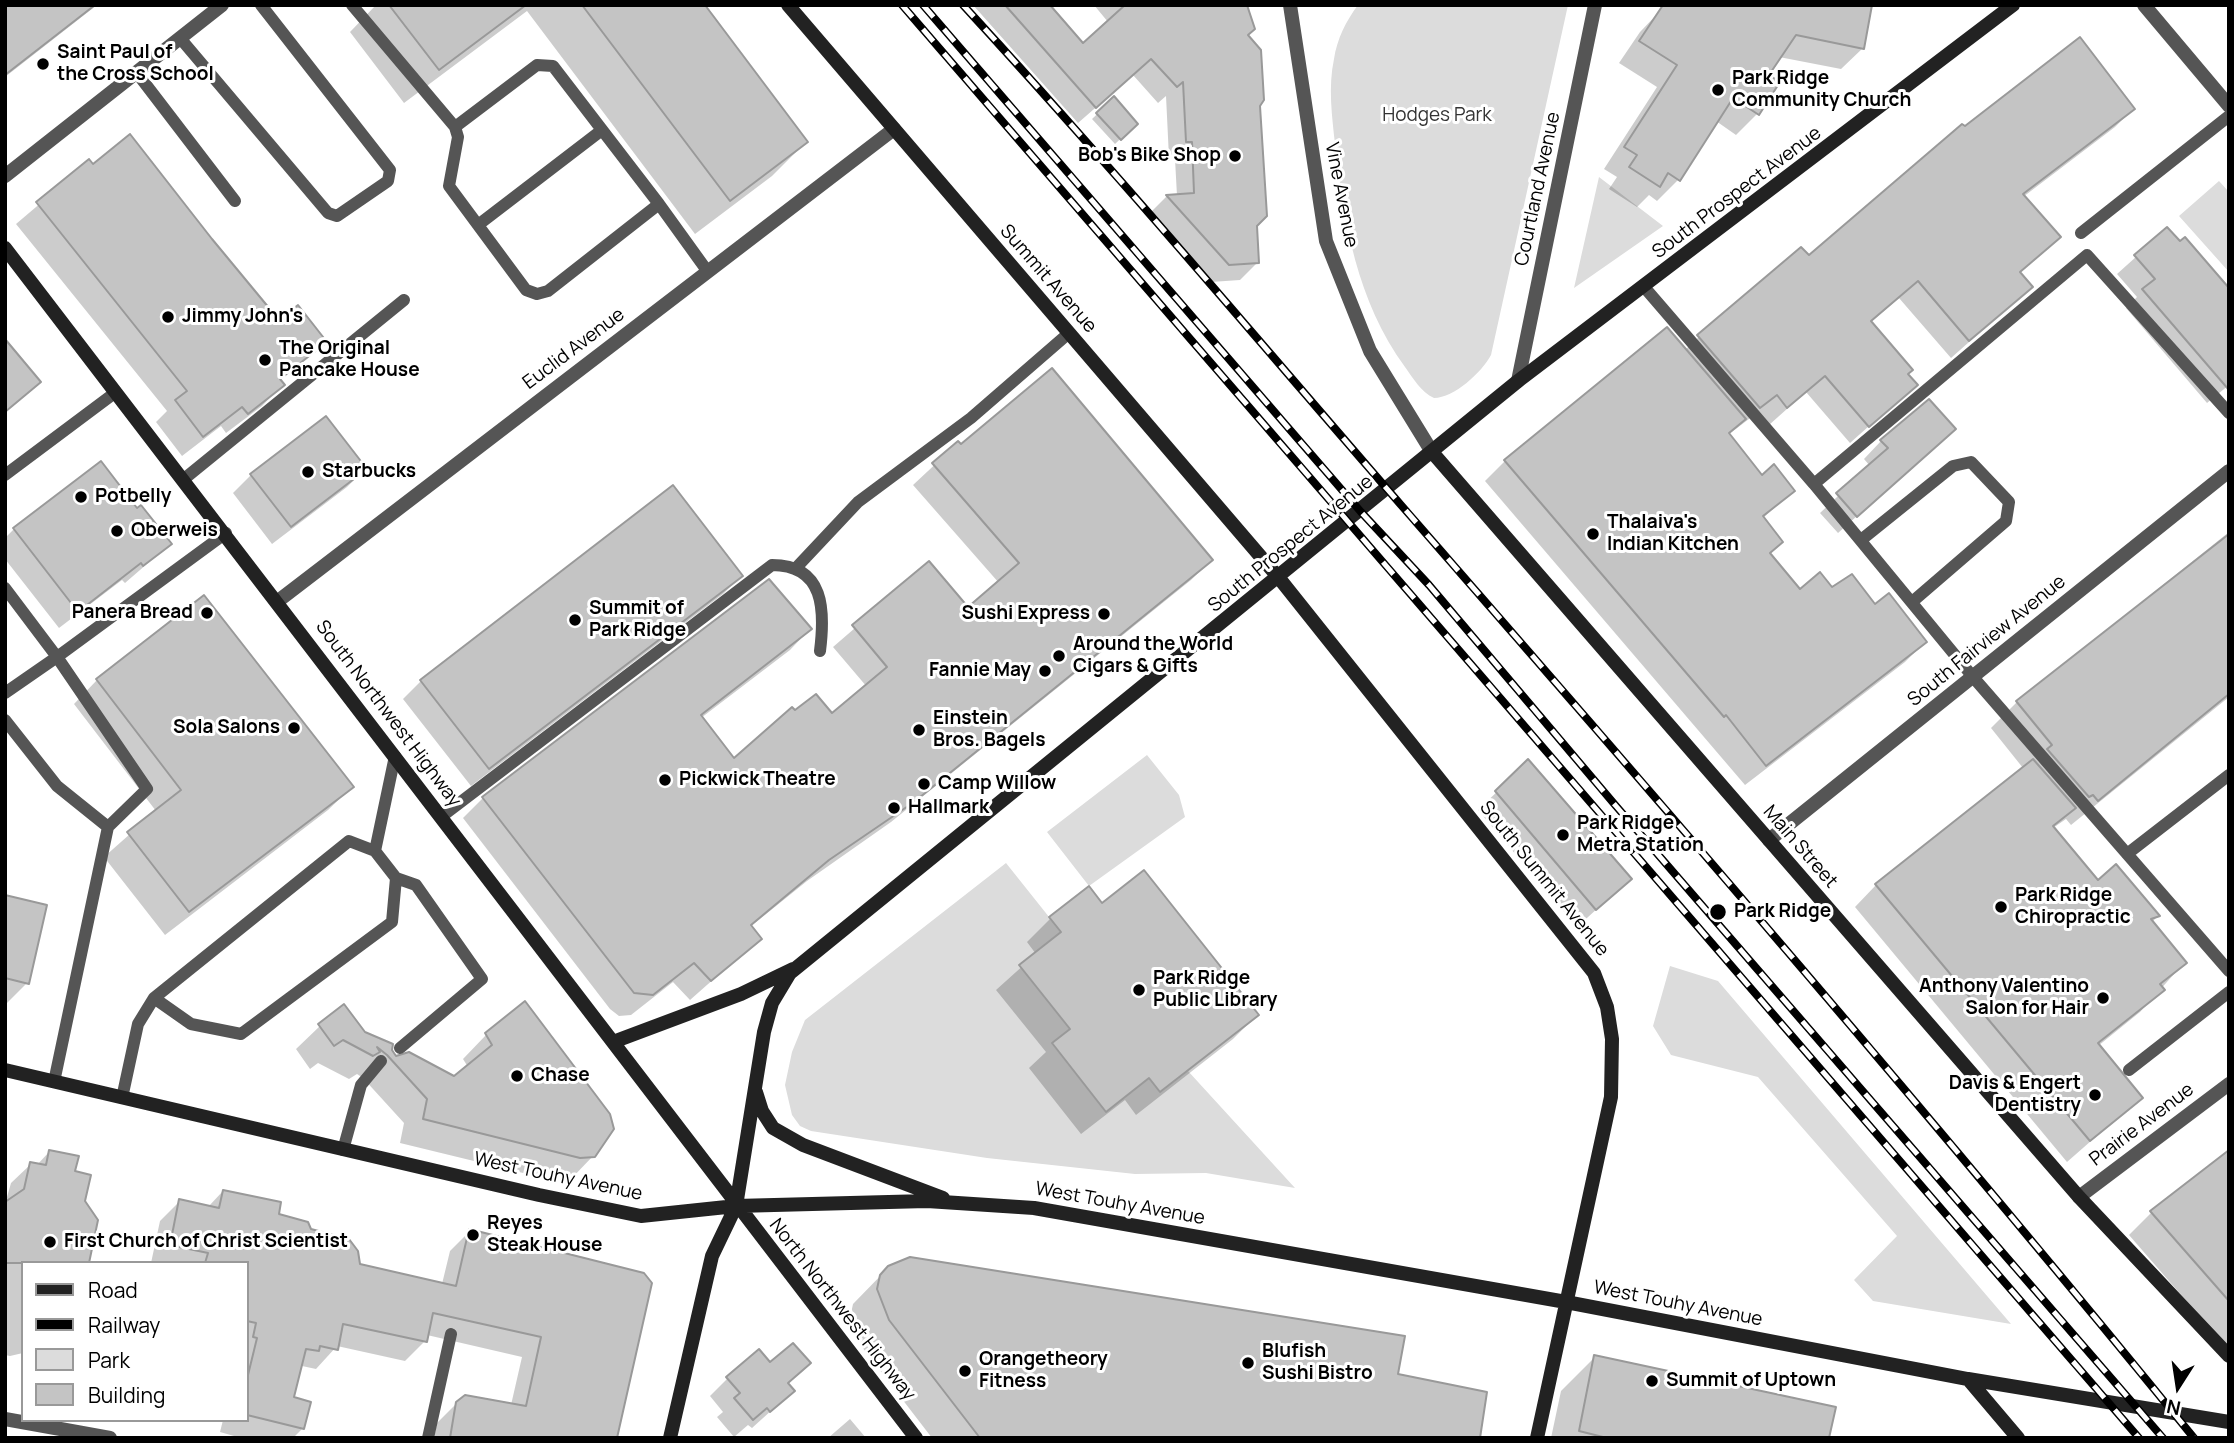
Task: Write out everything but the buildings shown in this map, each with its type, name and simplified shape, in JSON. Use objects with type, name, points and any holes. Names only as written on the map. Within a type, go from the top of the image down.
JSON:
[{"type":"street","points":[[5,176],[222,5]]},
{"type":"street","name":"Summit Avenue","points":[[788,5],[1279,578]]},
{"type":"street","name":"Courtland Avenue","points":[[1518,381],[1595,5]]},
{"type":"street","name":"South Prospect Avenue","points":[[670,1438],[712,1256],[737,1206],[764,1032],[772,1003],[795,968],[1279,578],[1518,381],[1645,288],[2013,5]]},
{"type":"street","points":[[2144,5],[2229,106]]},
{"type":"street","name":"Vine Avenue","points":[[1293,7],[1326,241],[1370,351],[1432,452]]},
{"type":"street","name":"Euclid Avenue","points":[[278,601],[894,129]]},
{"type":"street","name":"South Northwest Highway","points":[[5,248],[278,601],[737,1206]]},
{"type":"street","name":"Main Street","points":[[1432,452],[2079,1197],[2229,1356]]},
{"type":"street","name":"South Fairview Avenue","points":[[1769,840],[2229,471]]},
{"type":"street","name":"South Summit Avenue","points":[[1279,578],[1594,973],[1607,1007],[1612,1039],[1613,1078],[1608,1114],[1537,1438]]},
{"type":"street","points":[[612,1042],[741,994],[795,968]]},
{"type":"street","name":"West Touhy Avenue","points":[[5,1070],[343,1150],[641,1216],[737,1206],[954,1203],[1034,1208],[1566,1302],[1968,1379],[2229,1422]]},
{"type":"street","name":"Prairie Avenue","points":[[2079,1197],[2229,1084]]},
{"type":"street","points":[[755,1088],[762,1111],[773,1128],[803,1145],[954,1203]]},
{"type":"street","name":"North Northwest Highway","points":[[737,1206],[916,1438]]},
{"type":"street","points":[[1968,1379],[2018,1438]]},
{"type":"street","points":[[22,1422],[110,1438]]},
{"type":"lane","points":[[180,38],[328,213],[337,216],[388,181],[390,170],[261,5]]},
{"type":"lane","points":[[352,5],[455,127],[458,137],[449,186],[526,290],[537,294],[548,291],[659,204]]},
{"type":"lane","points":[[455,127],[537,65],[546,63],[553,66],[708,272]]},
{"type":"lane","points":[[137,73],[235,201]]},
{"type":"lane","points":[[2081,233],[2229,116]]},
{"type":"lane","points":[[478,225],[602,130]]},
{"type":"lane","points":[[1814,484],[2087,255],[2229,413]]},
{"type":"lane","points":[[1645,288],[1814,484],[1973,677],[2229,971]]},
{"type":"lane","points":[[184,479],[404,300]]},
{"type":"lane","points":[[795,569],[858,502],[971,418],[1069,333]]},
{"type":"lane","points":[[5,475],[116,392]]},
{"type":"lane","points":[[1861,540],[1953,466],[1971,462],[2009,502],[2006,521],[1912,602]]},
{"type":"lane","points":[[5,693],[226,533]]},
{"type":"lane","points":[[441,817],[772,565],[802,573],[822,599],[820,651]]},
{"type":"lane","points":[[5,588],[57,657],[146,789],[108,827],[54,1082]]},
{"type":"lane","points":[[5,720],[57,786],[108,827]]},
{"type":"lane","points":[[375,850],[395,756]]},
{"type":"lane","points":[[2127,854],[2229,775]]},
{"type":"lane","points":[[122,1098],[138,1024],[154,998],[349,841],[375,850],[396,878],[416,886],[482,979],[400,1048]]},
{"type":"lane","points":[[154,998],[191,1024],[241,1034],[392,922],[396,878]]},
{"type":"lane","points":[[2129,1070],[2229,992]]},
{"type":"lane","points":[[343,1150],[362,1085],[381,1061]]},
{"type":"lane","points":[[428,1438],[452,1334]]},
{"type":"green space","name":"Hodges Park","points":[[1358,5],[1568,5],[1491,355],[1467,383],[1442,397],[1434,398],[1421,388],[1389,342],[1364,288],[1348,232],[1335,144],[1331,80],[1340,37]]},
{"type":"green space","points":[[1599,177],[1663,226],[1574,288]]},
{"type":"green space","points":[[2219,181],[2229,192],[2229,272],[2179,216]]},
{"type":"green space","points":[[1147,755],[1179,795],[1185,817],[1089,886],[1047,832]]},
{"type":"green space","points":[[1006,863],[1061,932],[1019,965],[1070,1029],[1052,1044],[1105,1111],[1149,1078],[1161,1092],[1188,1071],[1295,1188],[1206,1173],[1135,1174],[987,1158],[811,1131],[800,1126],[792,1115],[785,1085],[792,1052],[805,1020]]},
{"type":"green space","points":[[1670,966],[1718,981],[2011,1324],[1873,1301],[1854,1280],[1897,1236],[1758,1077],[1671,1055],[1653,1026]]},
{"type":"railway","points":[[902,5],[2139,1438]]},
{"type":"railway","points":[[923,5],[1361,512],[1429,585],[1616,806],[2163,1438]]},
{"type":"railway","points":[[963,5],[1129,191],[1702,852],[1900,1084],[2194,1438]]},
{"type":"place","name":"Saint Paul of the Cross School","points":[[43,64]]},
{"type":"place","name":"Park Ridge Community Church","points":[[1718,90]]},
{"type":"place","name":"Bob's Bike Shop","points":[[1235,156]]},
{"type":"place","name":"Jimmy John's","points":[[168,317]]},
{"type":"place","name":"The Original Pancake House","points":[[265,360]]},
{"type":"place","name":"Starbucks","points":[[308,472]]},
{"type":"place","name":"Potbelly","points":[[81,497]]},
{"type":"place","name":"Oberweis","points":[[117,531]]},
{"type":"place","name":"Thalaiva's Indian Kitchen","points":[[1593,534]]},
{"type":"place","name":"Panera Bread","points":[[207,613]]},
{"type":"place","name":"Sushi Express","points":[[1104,614]]},
{"type":"place","name":"Summit of Park Ridge","points":[[575,620]]},
{"type":"place","name":"Around the World Cigars & Gifts","points":[[1059,656]]},
{"type":"place","name":"Fannie May","points":[[1045,671]]},
{"type":"place","name":"Sola Salons","points":[[294,728]]},
{"type":"place","name":"Einstein Bros. Bagels","points":[[919,730]]},
{"type":"place","name":"Pickwick Theatre","points":[[665,780]]},
{"type":"place","name":"Camp Willow","points":[[924,784]]},
{"type":"place","name":"Hallmark","points":[[894,808]]},
{"type":"place","name":"Park Ridge Metra Station","points":[[1563,835]]},
{"type":"place","name":"Park Ridge Chiropractic","points":[[2001,907]]},
{"type":"place","name":"Park Ridge","points":[[1718,912]]},
{"type":"place","name":"Park Ridge Public Library","points":[[1139,990]]},
{"type":"place","name":"Anthony Valentino Salon for Hair","points":[[2103,998]]},
{"type":"place","name":"Chase","points":[[517,1076]]},
{"type":"place","name":"Davis & Engert Dentistry","points":[[2095,1095]]},
{"type":"place","name":"Reyes Steak House","points":[[473,1235]]},
{"type":"place","name":"First Church of Christ Scientist","points":[[50,1242]]},
{"type":"place","name":"Blufish Sushi Bistro","points":[[1248,1363]]},
{"type":"place","name":"Orangetheory Fitness","points":[[965,1371]]},
{"type":"place","name":"Summit of Uptown","points":[[1652,1381]]}]
